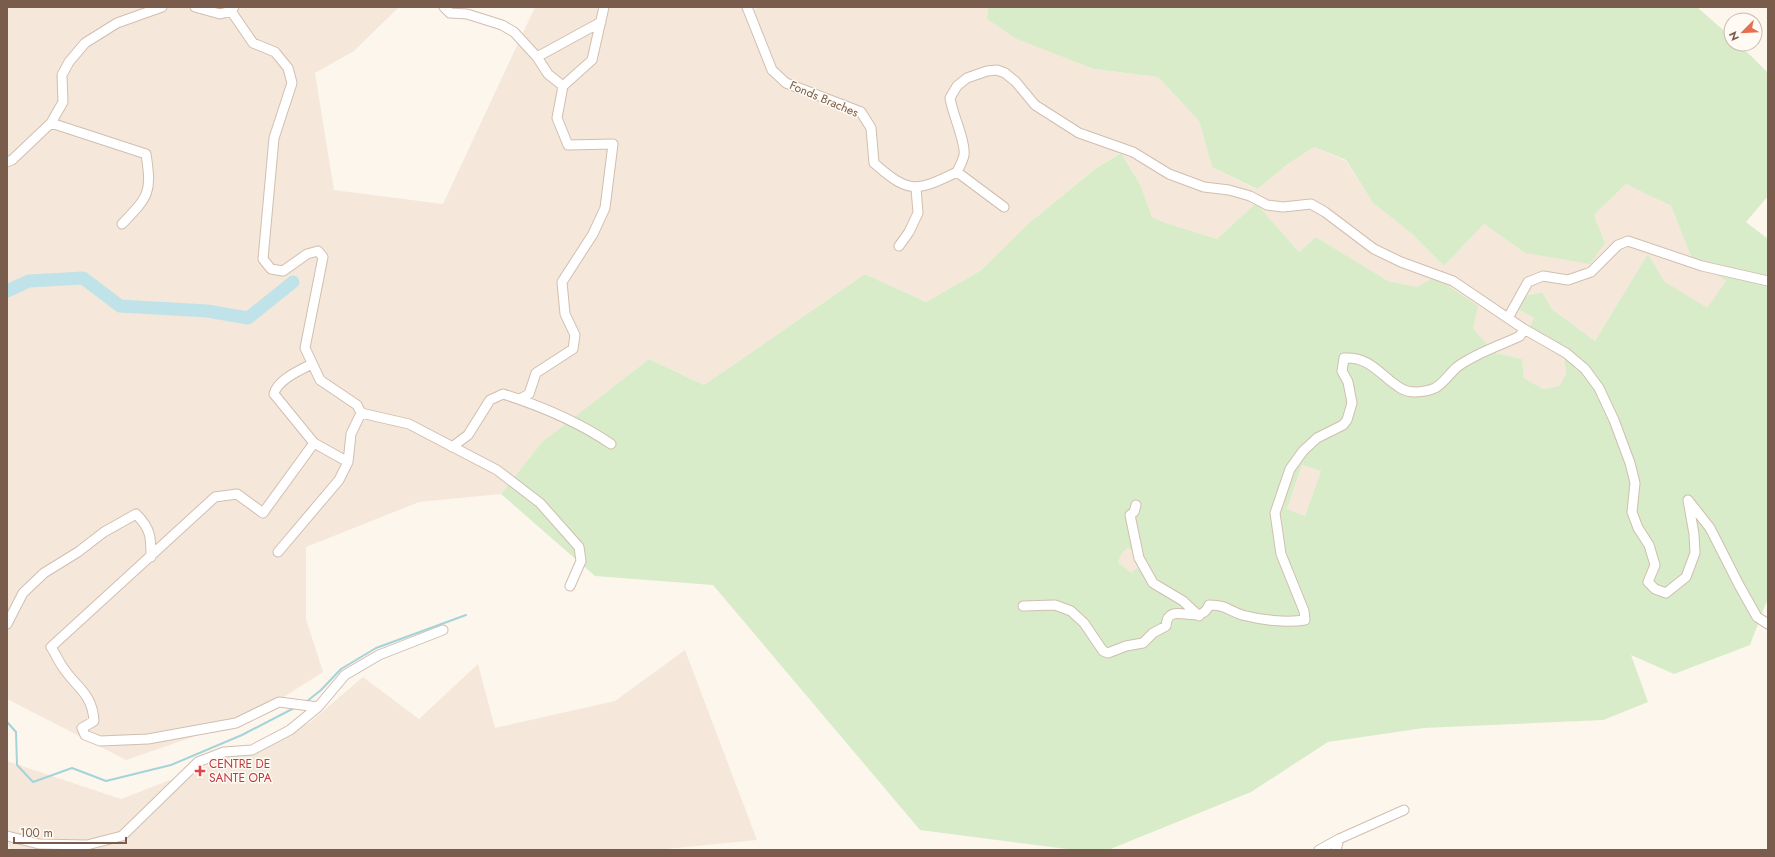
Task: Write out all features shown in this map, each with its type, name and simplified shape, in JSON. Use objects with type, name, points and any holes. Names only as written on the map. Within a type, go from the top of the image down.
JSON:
[{"type":"street","points":[[7,162],[12,160],[51,123],[63,102],[62,75],[69,62],[85,44],[118,23],[162,7]]},
{"type":"street","points":[[194,7],[220,14],[232,9],[253,43],[275,52],[288,68],[292,83],[274,138],[263,259],[272,269],[283,271],[307,254],[318,251],[323,257],[305,348],[320,380],[357,406],[360,413],[351,434],[348,462],[339,480],[278,552]]},
{"type":"street","points":[[444,7],[450,12],[467,14],[502,25],[514,32],[537,57],[548,74],[563,86]]},
{"type":"street","points":[[520,399],[529,394],[536,372],[573,349],[575,335],[565,314],[562,282],[592,234],[605,208],[613,144],[568,145],[557,118],[563,86],[592,60],[604,7]]},
{"type":"street","name":"Fonds Braches","points":[[747,7],[772,70],[786,84],[861,112],[871,128],[874,163],[890,177],[905,187],[916,188]]},
{"type":"street","points":[[537,57],[601,22]]},
{"type":"street","points":[[900,246],[918,213],[916,188],[932,184],[957,172],[964,155],[961,136],[952,112],[950,98],[957,86],[967,78],[987,71],[998,70],[1005,73],[1016,82],[1035,106],[1079,133],[1133,152],[1169,174],[1204,187],[1230,190],[1250,196],[1267,205],[1283,207],[1311,204],[1325,212],[1374,249],[1401,262],[1453,282],[1524,329],[1566,352],[1585,369],[1600,388],[1630,463],[1634,483],[1632,512],[1638,528],[1649,544],[1655,565],[1648,582],[1655,589],[1666,593],[1686,577],[1695,553],[1694,534],[1688,500],[1710,528],[1757,617],[1768,624]]},
{"type":"street","points":[[51,123],[146,154],[150,179],[144,201],[122,224]]},
{"type":"street","points":[[957,172],[1004,207]]},
{"type":"street","points":[[1508,318],[1528,282],[1543,276],[1568,280],[1591,272],[1618,244],[1628,240],[1702,266],[1768,281]]},
{"type":"street","points":[[1023,606],[1055,605],[1071,611],[1084,622],[1103,651],[1108,653],[1126,646],[1143,643],[1153,633],[1166,626],[1166,622],[1171,616],[1181,613],[1199,616],[1207,612],[1209,605],[1223,605],[1242,614],[1282,620],[1305,620],[1304,611],[1281,554],[1275,513],[1290,469],[1303,451],[1317,438],[1343,425],[1347,420],[1352,402],[1348,382],[1342,371],[1344,358],[1351,358],[1376,367],[1402,388],[1412,392],[1425,391],[1436,387],[1457,368],[1473,357],[1520,336],[1524,329]]},
{"type":"street","points":[[312,364],[282,382],[277,386],[274,394],[314,443],[348,462]]},
{"type":"street","points":[[452,447],[468,435],[490,400],[503,394],[520,399],[587,428],[611,444]]},
{"type":"street","points":[[360,413],[408,424],[497,470],[540,503],[579,547],[581,561],[570,586]]},
{"type":"street","points":[[314,443],[262,513],[237,494],[215,497],[51,647],[62,666],[87,696],[93,708],[94,721],[82,728],[84,735],[100,741],[148,739],[236,723],[279,702],[318,707]]},
{"type":"street","points":[[1136,505],[1134,512],[1130,515],[1130,522],[1138,558],[1153,583],[1184,601],[1199,616]]},
{"type":"street","points":[[7,624],[23,594],[44,573],[78,552],[104,532],[136,514],[145,523],[151,535],[151,557]]},
{"type":"street","points":[[7,836],[39,844],[88,845],[122,836],[198,762],[224,752],[252,750],[290,730],[318,707],[345,675],[379,655],[443,630]]},
{"type":"street","points":[[1319,850],[1339,839],[1404,810]]},
{"type":"street","points":[[1336,850],[1339,839]]},
{"type":"shaded area","points":[[7,7],[399,7],[354,51],[315,73],[334,190],[443,204],[535,7],[750,7],[752,10],[760,7],[988,7],[987,19],[1094,69],[1158,77],[1199,121],[1212,167],[1256,189],[1288,164],[1314,147],[1346,161],[1373,203],[1411,233],[1444,266],[1484,224],[1525,253],[1605,243],[1594,215],[1626,184],[1671,206],[1692,259],[1726,281],[1707,309],[1664,281],[1648,255],[1595,341],[1552,309],[1542,292],[1525,296],[1516,293],[1511,305],[1534,318],[1529,328],[1564,355],[1566,374],[1559,386],[1543,389],[1524,378],[1522,359],[1495,353],[1473,328],[1435,278],[1417,287],[1388,281],[1316,237],[1299,252],[1256,203],[1217,239],[1166,223],[1152,217],[1140,184],[1121,153],[1095,169],[1028,224],[980,271],[926,302],[865,274],[704,385],[649,359],[542,442],[501,494],[419,502],[306,547],[306,619],[323,672],[254,716],[126,760],[7,699]]},
{"type":"shaded area","points":[[1302,465],[1321,471],[1305,516],[1287,509]]},
{"type":"shaded area","points":[[1128,548],[1141,557],[1141,565],[1131,574],[1118,562],[1122,553]]},
{"type":"shaded area","points":[[685,650],[757,840],[656,850],[10,850],[7,834],[7,761],[121,799],[222,760],[309,723],[363,677],[419,719],[478,664],[495,728],[615,701]]},
{"type":"green space","points":[[988,7],[1697,7],[1723,30],[1723,52],[1747,52],[1768,73],[1768,196],[1746,222],[1768,239],[1768,604],[1766,603],[1750,645],[1674,674],[1631,655],[1648,702],[1603,720],[1424,728],[1328,742],[1251,792],[1108,850],[1075,850],[920,830],[713,585],[595,576],[501,494],[542,442],[649,359],[704,385],[865,274],[926,302],[980,271],[1028,224],[1095,169],[1121,153],[1140,184],[1152,217],[1166,223],[1217,239],[1256,203],[1299,252],[1316,237],[1388,281],[1417,287],[1435,277],[1478,306],[1473,328],[1495,353],[1522,359],[1524,378],[1543,389],[1559,386],[1566,374],[1564,355],[1572,351],[1529,328],[1534,318],[1516,308],[1525,296],[1542,292],[1552,309],[1595,341],[1648,254],[1664,281],[1707,308],[1726,281],[1692,259],[1671,206],[1626,184],[1594,215],[1605,243],[1590,264],[1525,253],[1484,224],[1444,266],[1411,233],[1373,203],[1346,160],[1314,147],[1288,164],[1257,189],[1212,167],[1199,121],[1158,77],[1094,69],[1017,39],[987,19]],"holes":[[[1302,465],[1321,471],[1305,516],[1287,509]],[[1128,548],[1141,557],[1141,565],[1131,573],[1118,562],[1122,553]]]},
{"type":"waterway","points":[[7,291],[29,281],[83,278],[120,306],[207,311],[248,318],[293,282]]},
{"type":"waterway","points":[[306,702],[321,690],[341,669],[376,648],[466,615]]},
{"type":"waterway","points":[[7,722],[16,732],[17,765],[33,782],[72,768],[106,781],[171,765],[242,735],[296,707]]},
{"type":"place","name":"CENTRE DE SANTE OPA","points":[[200,771]]}]
